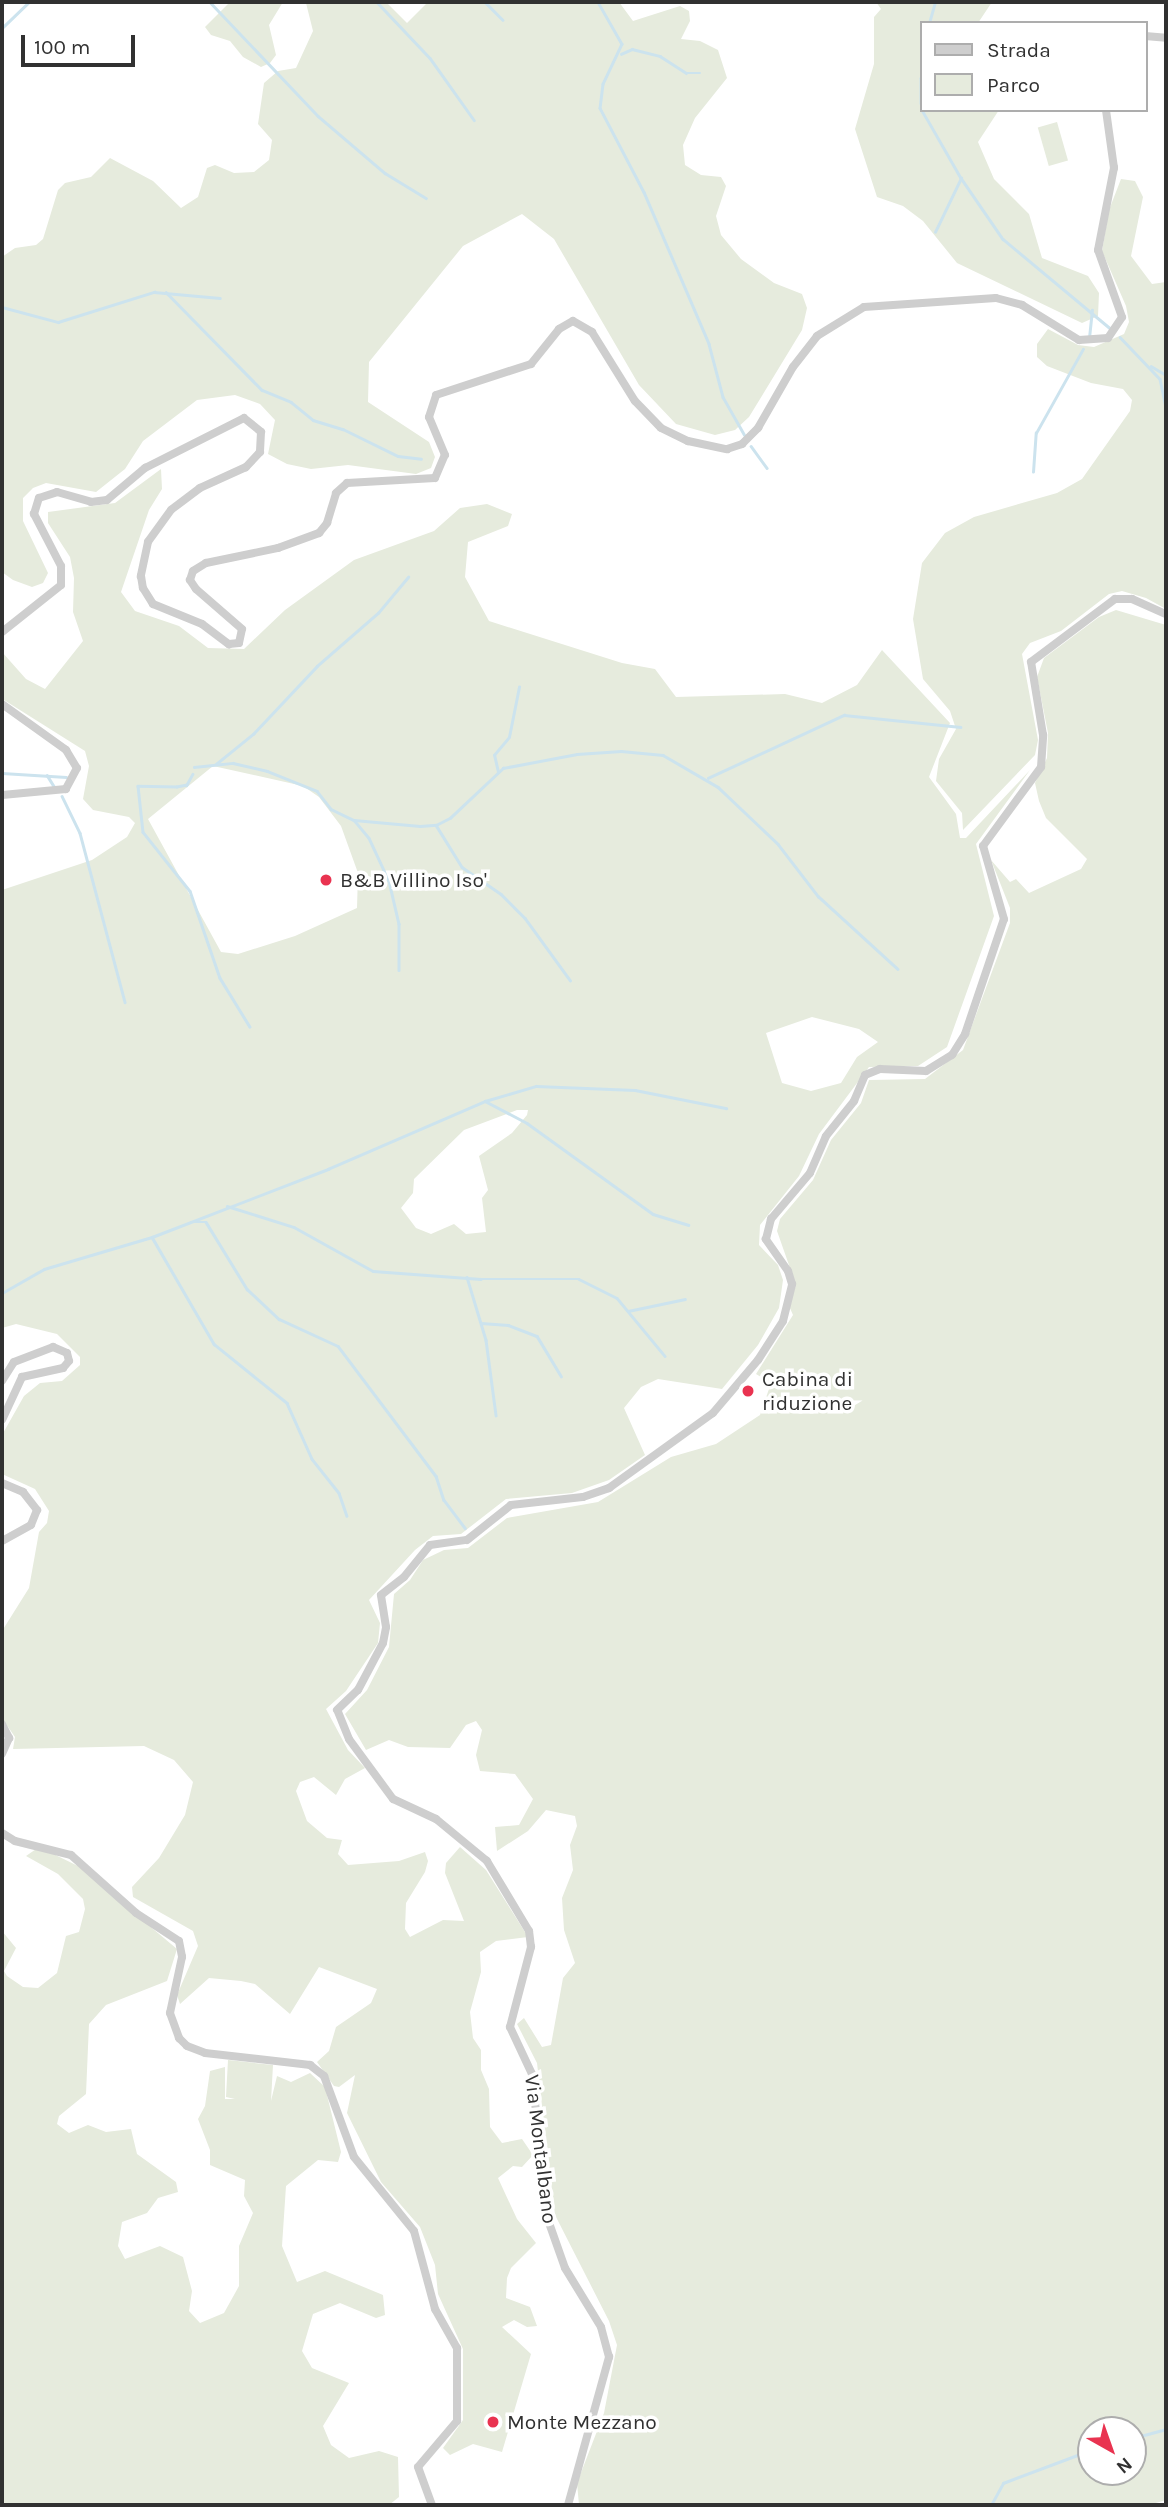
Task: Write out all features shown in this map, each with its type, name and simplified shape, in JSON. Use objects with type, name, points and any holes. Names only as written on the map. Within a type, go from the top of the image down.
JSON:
[{"type":"street","points":[[1147,36],[1166,38]]},
{"type":"street","points":[[2,632],[51,595],[62,579],[61,566],[34,514],[39,498],[57,492],[91,502],[107,500],[145,468],[240,419],[254,422],[261,432],[260,452],[246,467],[200,488],[171,510],[148,542],[141,576],[142,588],[153,604],[235,644],[241,640],[242,629],[196,589],[190,580],[192,571],[206,563],[255,554],[319,533],[327,523],[336,493],[347,483],[435,478],[445,455],[428,411],[442,389],[531,364],[559,329],[580,321],[592,332],[635,401],[662,428],[688,441],[727,449],[742,444],[758,428],[793,367],[822,332],[839,320],[879,304],[996,298],[1022,306],[1086,342],[1101,341],[1114,334],[1122,317],[1098,250],[1114,168],[1106,112]]},
{"type":"street","name":"Via Montalbano","points":[[568,2505],[609,2357],[601,2326],[565,2268],[548,2220],[532,2074],[510,2027],[531,1947],[529,1931],[487,1860],[436,1819],[393,1800],[349,1739],[337,1710],[358,1690],[383,1643],[386,1627],[381,1595],[404,1577],[430,1545],[467,1540],[512,1505],[570,1500],[609,1489],[713,1413],[758,1360],[783,1321],[792,1284],[788,1270],[766,1239],[771,1219],[810,1173],[826,1136],[854,1101],[865,1075],[880,1069],[926,1071],[952,1055],[965,1034],[1004,919],[983,846],[1041,767],[1043,735],[1031,662],[1115,598],[1132,599],[1166,614]]},
{"type":"street","points":[[2,795],[65,789],[77,768],[66,750],[4,706]]},
{"type":"street","points":[[2,1381],[14,1362],[53,1348],[67,1353],[69,1361],[63,1368],[22,1377],[2,1420]]},
{"type":"street","points":[[2,1483],[23,1492],[37,1510],[31,1525],[2,1541]]},
{"type":"street","points":[[2,1724],[9,1738],[2,1754]]},
{"type":"street","points":[[2,1833],[15,1841],[71,1854],[136,1913],[176,1938],[183,1957],[170,2013],[179,2038],[187,2046],[205,2053],[310,2065],[324,2076],[354,2157],[414,2231],[435,2309],[457,2347],[457,2421],[418,2467],[432,2505]]},
{"type":"green space","points":[[230,2],[283,2],[269,25],[276,55],[270,63],[261,67],[243,57],[230,41],[211,35],[205,27]]},
{"type":"green space","points":[[301,2],[386,2],[407,23],[428,2],[619,2],[633,21],[680,6],[689,11],[690,21],[681,39],[700,41],[718,50],[727,78],[695,118],[683,145],[685,165],[701,175],[721,177],[726,186],[716,216],[721,235],[741,259],[774,283],[802,294],[807,308],[802,330],[749,417],[735,430],[715,435],[676,424],[639,385],[554,239],[522,214],[463,246],[369,362],[368,402],[429,442],[435,457],[431,468],[416,474],[348,465],[311,469],[287,464],[268,454],[275,420],[260,404],[235,395],[197,400],[143,441],[125,469],[96,492],[46,483],[33,488],[23,498],[23,521],[48,573],[43,583],[32,587],[13,580],[2,572],[2,257],[15,248],[36,245],[43,239],[58,190],[65,183],[91,177],[110,158],[153,181],[181,208],[198,197],[207,168],[215,165],[234,173],[254,172],[269,160],[272,140],[258,124],[264,83],[278,71],[296,68],[313,31],[306,3]]},
{"type":"green space","points":[[876,2],[992,2],[979,21],[920,21],[920,112],[998,112],[978,142],[994,179],[1029,214],[1042,258],[1088,276],[1099,293],[1098,316],[1082,323],[957,263],[923,221],[903,206],[877,197],[855,129],[874,64],[874,17],[881,9]]},
{"type":"green space","points":[[1057,122],[1068,160],[1049,166],[1038,128]]},
{"type":"green space","points":[[1121,179],[1135,181],[1143,197],[1131,256],[1152,284],[1166,282],[1166,609],[1146,598],[1122,591],[1109,594],[1061,631],[1030,643],[1022,654],[1038,740],[1035,755],[963,830],[962,813],[936,781],[939,759],[956,729],[950,711],[923,679],[913,619],[922,563],[945,533],[974,517],[1057,493],[1082,479],[1130,411],[1132,400],[1123,389],[1091,383],[1047,366],[1037,357],[1037,344],[1048,329],[1078,345],[1094,347],[1124,334],[1129,322],[1126,306],[1102,251],[1109,210]]},
{"type":"green space","points":[[161,469],[162,489],[149,510],[121,592],[135,611],[179,626],[208,648],[244,649],[285,610],[354,560],[434,531],[460,508],[487,504],[512,514],[508,526],[468,542],[465,577],[489,621],[622,663],[655,669],[676,697],[785,694],[822,703],[857,685],[882,650],[950,723],[929,777],[956,814],[960,838],[966,838],[1030,770],[976,844],[994,916],[947,1047],[918,1066],[869,1067],[819,1134],[799,1176],[760,1225],[759,1245],[778,1265],[783,1280],[779,1308],[758,1345],[722,1389],[658,1379],[641,1387],[624,1408],[645,1455],[609,1480],[572,1493],[506,1499],[461,1534],[433,1536],[415,1550],[369,1600],[380,1623],[378,1643],[346,1691],[326,1709],[348,1750],[365,1768],[345,1779],[336,1795],[314,1777],[300,1782],[296,1791],[307,1821],[327,1838],[342,1840],[338,1854],[348,1865],[399,1861],[425,1852],[428,1861],[425,1872],[406,1903],[405,1929],[410,1937],[443,1920],[464,1921],[445,1873],[446,1863],[460,1847],[486,1870],[528,1937],[496,1941],[480,1952],[481,1972],[470,2012],[473,2038],[481,2050],[481,2070],[489,2089],[490,2127],[502,2143],[522,2139],[533,2155],[522,2167],[513,2166],[498,2178],[517,2219],[536,2243],[511,2268],[507,2278],[506,2298],[530,2307],[537,2326],[527,2327],[514,2320],[502,2327],[531,2354],[502,2452],[473,2444],[450,2455],[443,2448],[463,2420],[463,2349],[438,2294],[435,2265],[420,2227],[381,2182],[347,2113],[355,2075],[339,2087],[334,2086],[317,2062],[329,2051],[336,2027],[371,2003],[377,1989],[319,1967],[290,2014],[255,1984],[209,1978],[180,2004],[177,1995],[198,1946],[193,1931],[133,1897],[132,1887],[159,1858],[185,1815],[193,1782],[174,1760],[144,1746],[13,1749],[15,1737],[2,1718],[2,1631],[29,1588],[39,1532],[47,1523],[49,1511],[35,1489],[2,1474],[2,1435],[24,1396],[40,1383],[62,1381],[80,1365],[80,1357],[57,1334],[16,1324],[2,1328],[2,890],[92,860],[127,837],[135,823],[129,817],[93,810],[83,799],[89,766],[85,751],[4,700],[2,652],[26,679],[45,689],[83,641],[73,612],[74,578],[70,557],[48,523],[48,512],[115,503]],"holes":[[[213,766],[303,786],[319,797],[341,826],[358,873],[357,908],[295,936],[238,954],[221,952],[148,819]],[[812,1017],[859,1029],[878,1042],[857,1057],[841,1083],[811,1091],[782,1083],[766,1033]],[[517,1110],[528,1110],[512,1133],[479,1156],[488,1190],[482,1198],[486,1232],[466,1234],[454,1224],[431,1234],[416,1228],[401,1208],[413,1193],[414,1179],[464,1130]]]},
{"type":"green space","points":[[1116,610],[1166,625],[1166,2500],[1149,2505],[579,2505],[577,2483],[604,2413],[617,2345],[609,2321],[555,2215],[537,2063],[517,2024],[524,2018],[542,2047],[551,2045],[563,1978],[575,1963],[564,1930],[562,1898],[573,1870],[570,1845],[577,1826],[575,1816],[546,1810],[528,1831],[497,1851],[495,1827],[519,1825],[533,1799],[515,1774],[480,1771],[476,1755],[482,1730],[476,1721],[466,1725],[450,1748],[408,1747],[389,1740],[366,1750],[345,1714],[367,1690],[389,1647],[394,1594],[410,1580],[423,1560],[444,1550],[468,1548],[507,1518],[598,1502],[671,1457],[716,1444],[760,1415],[771,1383],[756,1374],[793,1315],[789,1306],[796,1285],[777,1231],[780,1219],[813,1180],[831,1140],[861,1103],[869,1080],[925,1079],[963,1050],[1010,923],[1010,908],[991,860],[1010,882],[1016,879],[1029,893],[1081,869],[1087,859],[1046,818],[1035,783],[1047,758],[1048,733],[1037,677],[1044,658],[1099,617]]},
{"type":"green space","points":[[39,1847],[78,1866],[177,1949],[167,1981],[106,2005],[89,2024],[86,2094],[59,2116],[57,2124],[69,2133],[88,2125],[106,2132],[131,2129],[137,2154],[176,2182],[178,2192],[158,2198],[147,2213],[122,2222],[118,2246],[125,2259],[160,2246],[183,2257],[192,2291],[189,2311],[200,2323],[224,2313],[239,2286],[239,2246],[253,2213],[244,2196],[245,2180],[210,2165],[210,2150],[198,2119],[205,2106],[210,2071],[225,2067],[225,2099],[235,2099],[226,2097],[228,2060],[273,2065],[271,2101],[277,2076],[291,2082],[310,2073],[325,2087],[341,2152],[338,2162],[318,2160],[286,2186],[282,2246],[297,2282],[325,2271],[383,2295],[385,2315],[376,2318],[340,2303],[313,2314],[302,2351],[312,2368],[349,2383],[323,2426],[331,2445],[349,2458],[379,2451],[398,2457],[399,2497],[389,2505],[2,2505],[2,1931],[16,1948],[4,1971],[7,1976],[23,1987],[38,1988],[57,1973],[66,1936],[79,1932],[85,1909],[83,1899],[58,1874],[26,1856]]},
{"type":"waterway","points":[[2,28],[29,2]]},
{"type":"waterway","points":[[210,2],[318,116],[385,173],[426,198]]},
{"type":"waterway","points":[[377,2],[430,58],[474,120]]},
{"type":"waterway","points":[[485,2],[503,20]]},
{"type":"waterway","points":[[598,2],[622,44],[603,84],[600,108],[644,192],[709,344],[723,397],[744,434]]},
{"type":"waterway","points":[[930,21],[935,2]]},
{"type":"waterway","points":[[621,54],[632,49],[660,56],[686,73],[700,73]]},
{"type":"waterway","points":[[923,112],[961,178],[1003,239],[1110,328]]},
{"type":"waterway","points":[[935,232],[961,178]]},
{"type":"waterway","points":[[2,307],[58,322],[154,292],[220,298]]},
{"type":"waterway","points":[[166,292],[262,390],[291,402],[313,420],[343,429],[398,456],[421,459]]},
{"type":"waterway","points":[[1089,338],[1092,310]]},
{"type":"waterway","points":[[1120,337],[1160,379],[1166,408]]},
{"type":"waterway","points":[[1033,472],[1036,433],[1083,349]]},
{"type":"waterway","points":[[1151,366],[1166,375]]},
{"type":"waterway","points":[[751,446],[767,468]]},
{"type":"waterway","points":[[216,764],[253,734],[317,666],[378,613],[408,577]]},
{"type":"waterway","points":[[498,772],[494,755],[509,737],[519,687]]},
{"type":"waterway","points":[[708,778],[844,715],[960,727]]},
{"type":"waterway","points":[[194,767],[233,763],[267,771],[317,791],[331,809],[354,820],[420,826],[436,825],[450,818],[503,768],[577,754],[621,751],[663,755],[718,787],[778,844],[818,896],[898,969]]},
{"type":"waterway","points":[[2,773],[66,777]]},
{"type":"waterway","points":[[193,774],[187,785],[138,786],[143,832],[190,891],[220,978],[250,1027]]},
{"type":"waterway","points":[[47,775],[54,786]]},
{"type":"waterway","points":[[62,796],[80,833],[125,1002]]},
{"type":"waterway","points":[[354,820],[369,838],[389,881],[399,924],[399,970]]},
{"type":"waterway","points":[[436,825],[462,867],[501,894],[525,918],[570,980]]},
{"type":"waterway","points":[[2,1293],[44,1269],[152,1237],[328,1169],[485,1101],[536,1086],[635,1090],[726,1108]]},
{"type":"waterway","points":[[485,1101],[527,1123],[653,1214],[688,1225]]},
{"type":"waterway","points":[[227,1206],[294,1227],[373,1271],[481,1279],[579,1279],[617,1298],[665,1356]]},
{"type":"waterway","points":[[191,1222],[206,1222],[247,1289],[279,1319],[338,1346],[436,1476],[444,1500],[465,1528]]},
{"type":"waterway","points":[[152,1237],[214,1344],[287,1403],[312,1459],[339,1493],[347,1516]]},
{"type":"waterway","points":[[467,1277],[486,1340],[496,1415]]},
{"type":"waterway","points":[[628,1311],[685,1299]]},
{"type":"waterway","points":[[481,1323],[508,1325],[537,1336],[561,1376]]},
{"type":"waterway","points":[[1147,2434],[1166,2429]]},
{"type":"waterway","points":[[991,2505],[1003,2483],[1077,2455]]},
{"type":"place","name":"B&B Villino Iso'","points":[[326,880]]},
{"type":"place","name":"Cabina di riduzione","points":[[748,1391]]},
{"type":"place","name":"Monte Mezzano","points":[[493,2422]]}]
